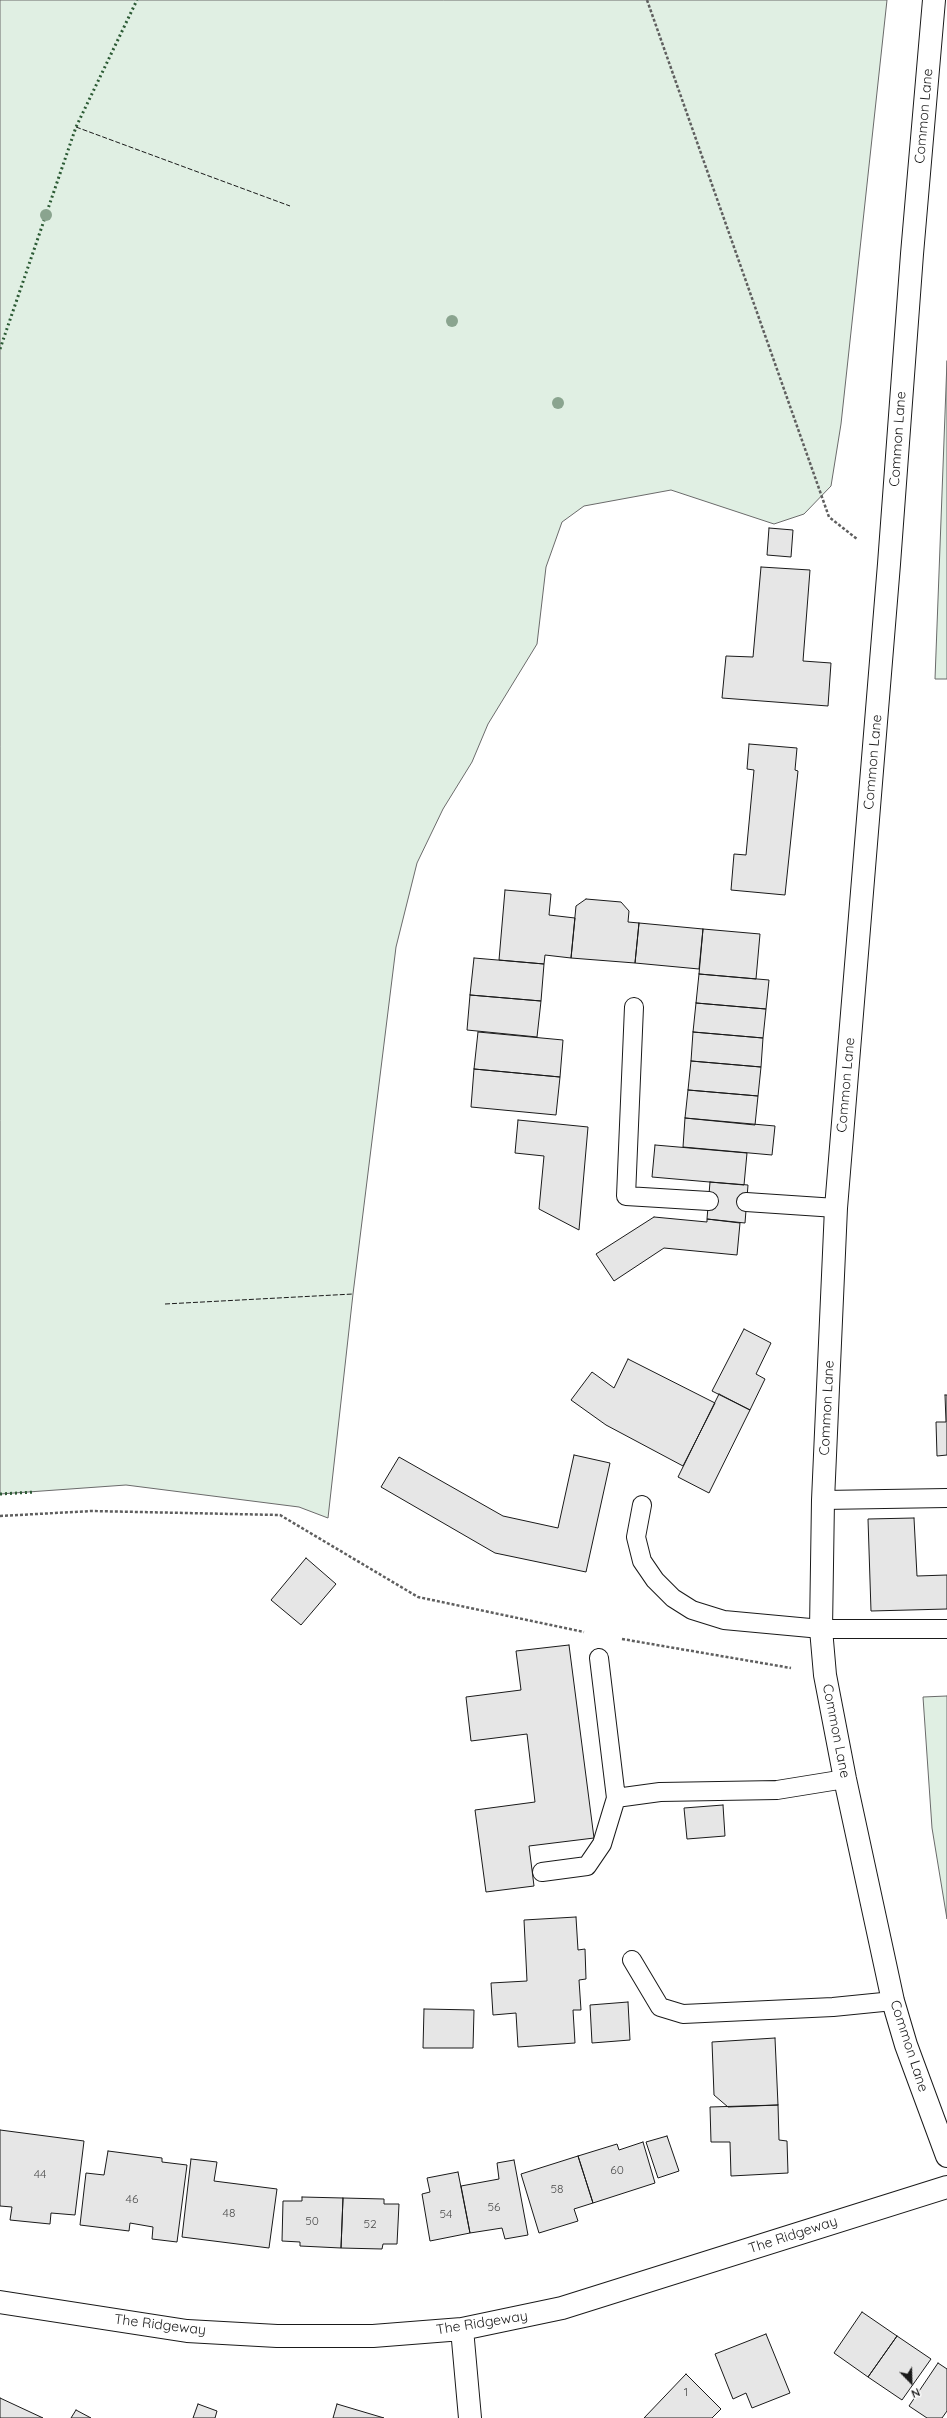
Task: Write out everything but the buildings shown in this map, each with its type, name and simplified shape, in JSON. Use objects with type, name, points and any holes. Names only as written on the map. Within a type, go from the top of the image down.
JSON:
[{"type":"street","name":"Common Lane","points":[[934,0],[912,254],[889,564],[836,1208],[823,1500],[821,1629],[825,1675],[845,1779],[893,2001],[906,2045],[947,2156]]},
{"type":"street","name":"The Ridgeway","points":[[0,2302],[187,2331],[270,2336],[373,2336],[462,2329],[562,2308],[947,2187]]},
{"type":"street","points":[[462,2329],[470,2418]]},
{"type":"lane","points":[[634,1007],[626,1196],[709,1201]]},
{"type":"lane","points":[[746,1202],[836,1208]]},
{"type":"lane","points":[[823,1500],[947,1498]]},
{"type":"lane","points":[[642,1505],[636,1537],[642,1561],[655,1580],[673,1598],[692,1610],[724,1620],[821,1629],[947,1628]]},
{"type":"lane","points":[[542,1872],[587,1866],[602,1844],[616,1798],[598,1658]]},
{"type":"lane","points":[[616,1798],[660,1792],[777,1790],[845,1779]]},
{"type":"lane","points":[[632,1960],[660,2007],[683,2014],[833,2007],[893,2001]]},
{"type":"path","points":[[647,0],[829,517],[889,564]]},
{"type":"path","points":[[0,1516],[92,1511],[280,1515],[418,1597],[588,1632]]},
{"type":"path","points":[[619,1638],[825,1675]]},
{"type":"green space","points":[[0,0],[887,0],[841,424],[831,486],[804,514],[774,524],[671,490],[584,506],[562,522],[546,567],[537,644],[488,724],[472,762],[443,809],[417,863],[396,947],[353,1294],[328,1518],[299,1507],[126,1485],[0,1494]]},
{"type":"green space","points":[[947,361],[947,679],[935,679]]},
{"type":"green space","points":[[947,1696],[947,1919],[932,1828],[923,1697]]},
{"type":"hedge","points":[[0,349],[76,127],[137,0]]},
{"type":"hedge","points":[[0,1494],[35,1492]]},
{"type":"fence","points":[[76,127],[290,206]]},
{"type":"fence","points":[[165,1304],[353,1294]]}]
